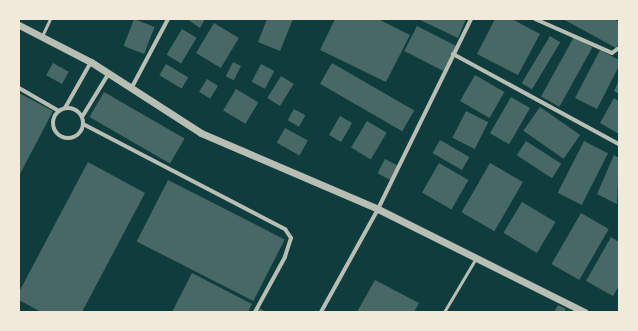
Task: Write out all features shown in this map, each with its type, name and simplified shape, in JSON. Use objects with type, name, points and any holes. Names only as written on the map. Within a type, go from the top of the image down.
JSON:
[{"type":"street","points":[[132,87],[168,19]]},
{"type":"street","points":[[321,312],[378,210],[471,19]]},
{"type":"street","points":[[535,19],[612,53],[619,48]]},
{"type":"street","points":[[19,25],[91,62],[223,144],[378,210],[585,312]]},
{"type":"street","points":[[453,54],[619,144]]},
{"type":"street","points":[[65,108],[91,62]]},
{"type":"street","points":[[82,117],[72,108],[65,108],[59,111],[52,122],[53,129],[63,138],[77,136],[83,124],[82,117],[109,73]]},
{"type":"street","points":[[19,88],[59,111]]},
{"type":"street","points":[[83,124],[285,229],[291,238],[285,257],[256,312]]},
{"type":"lane","points":[[42,36],[50,19]]},
{"type":"lane","points":[[444,312],[476,258]]},
{"type":"building","points":[[134,19],[155,27],[144,54],[124,46]]},
{"type":"building","points":[[187,19],[205,19],[200,28]]},
{"type":"building","points":[[267,19],[293,19],[280,51],[258,42]]},
{"type":"building","points":[[335,19],[378,19],[410,35],[386,82],[320,50]]},
{"type":"building","points":[[418,19],[466,19],[458,38]]},
{"type":"building","points":[[495,19],[512,19],[540,34],[518,75],[477,54]]},
{"type":"building","points":[[563,19],[614,19],[619,22],[619,42],[616,48]]},
{"type":"building","points":[[214,23],[239,38],[221,68],[196,53]]},
{"type":"building","points":[[417,26],[456,46],[443,71],[404,51]]},
{"type":"building","points":[[182,29],[197,38],[181,63],[167,55]]},
{"type":"building","points":[[550,36],[560,42],[532,89],[522,83]]},
{"type":"building","points":[[574,37],[592,47],[559,107],[541,96]]},
{"type":"building","points":[[600,50],[619,60],[619,66],[597,109],[575,98]]},
{"type":"building","points":[[233,62],[241,66],[234,80],[226,76]]},
{"type":"building","points":[[53,63],[69,72],[62,84],[46,75]]},
{"type":"building","points":[[332,63],[414,110],[402,131],[320,84]]},
{"type":"building","points":[[166,64],[188,77],[182,89],[159,75]]},
{"type":"building","points":[[261,64],[274,71],[265,89],[252,82]]},
{"type":"building","points":[[475,75],[504,92],[489,118],[460,101]]},
{"type":"building","points":[[281,76],[294,84],[280,106],[267,98]]},
{"type":"building","points":[[207,79],[218,86],[210,99],[199,92]]},
{"type":"building","points":[[619,80],[619,94],[614,91]]},
{"type":"building","points":[[236,89],[258,102],[245,124],[223,110]]},
{"type":"building","points":[[104,92],[185,138],[170,164],[90,117]]},
{"type":"building","points":[[19,93],[53,111],[20,174],[19,173]]},
{"type":"building","points":[[511,97],[530,108],[509,144],[490,133]]},
{"type":"building","points":[[614,98],[619,101],[619,134],[600,123]]},
{"type":"building","points":[[540,107],[580,135],[564,159],[523,131]]},
{"type":"building","points":[[294,109],[305,115],[299,127],[288,120]]},
{"type":"building","points":[[466,111],[488,122],[475,149],[452,138]]},
{"type":"building","points":[[340,116],[352,123],[341,142],[329,135]]},
{"type":"building","points":[[367,121],[387,133],[371,159],[351,148]]},
{"type":"building","points":[[285,128],[308,141],[299,155],[277,143]]},
{"type":"building","points":[[440,140],[469,157],[462,170],[432,153]]},
{"type":"building","points":[[526,141],[561,164],[552,178],[517,155]]},
{"type":"building","points":[[584,141],[608,153],[582,205],[558,193]]},
{"type":"building","points":[[614,155],[619,158],[617,204],[597,194]]},
{"type":"building","points":[[385,159],[398,166],[391,180],[377,173]]},
{"type":"building","points":[[88,162],[145,193],[82,312],[41,312],[19,300],[19,292]]},
{"type":"building","points":[[439,163],[468,180],[451,209],[422,192]]},
{"type":"building","points":[[490,163],[523,182],[494,231],[462,212]]},
{"type":"building","points":[[168,180],[285,239],[253,301],[137,241]]},
{"type":"building","points":[[522,202],[555,222],[537,253],[503,233]]},
{"type":"building","points":[[581,213],[609,229],[579,280],[552,264]]},
{"type":"building","points":[[611,237],[619,242],[619,286],[613,296],[586,281]]},
{"type":"building","points":[[192,273],[252,304],[248,312],[172,312]]},
{"type":"building","points":[[375,280],[419,303],[414,312],[357,312]]},
{"type":"building","points":[[558,305],[566,309],[564,312],[554,312]]},
{"type":"building","points":[[259,308],[266,312],[257,312]]}]
